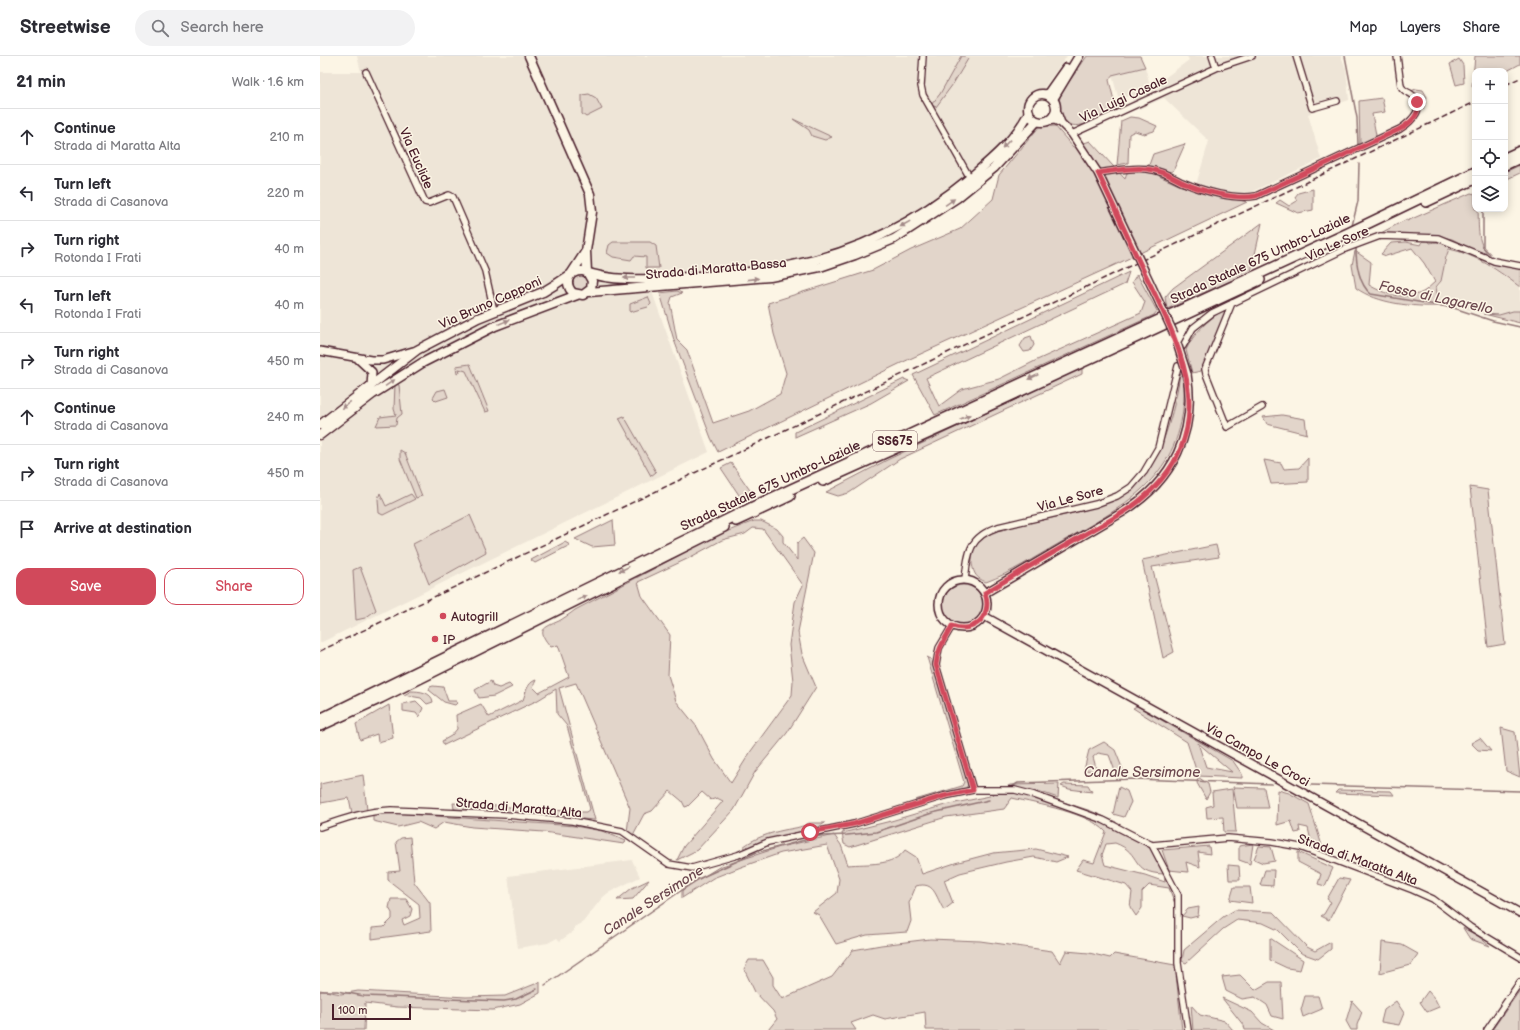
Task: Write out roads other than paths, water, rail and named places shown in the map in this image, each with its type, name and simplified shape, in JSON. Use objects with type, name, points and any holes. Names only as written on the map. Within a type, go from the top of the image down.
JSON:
[{"type":"highway","points":[[1508,157],[1520,151]]},
{"type":"highway","points":[[1508,164],[1520,158]]},
{"type":"highway","name":"Strada Statale 675 Umbro-Laziale","points":[[320,719],[763,502],[1348,233],[1472,173]]},
{"type":"highway","name":"Strada Statale 675 Umbro-Laziale","points":[[320,726],[380,698],[804,489],[1050,378],[1472,180]]},
{"type":"main road","points":[[529,56],[590,194],[592,223],[586,251],[587,272],[592,282],[589,292],[583,295],[577,295],[573,293],[568,286],[571,274],[586,251]]},
{"type":"main road","points":[[1050,97],[1075,56]]},
{"type":"main road","points":[[1050,97],[1079,56]]},
{"type":"main road","name":"Strada di Maratta Bassa","points":[[587,272],[608,278],[655,278],[733,273],[792,266],[852,248],[890,232],[919,215],[970,178],[990,162],[1011,139],[1024,122],[1029,112],[1031,100],[1038,95],[1050,97]]},
{"type":"main road","points":[[1029,112],[1037,121],[1047,121],[1053,117],[1056,110],[1050,97]]},
{"type":"main road","name":"Strada di Maratta Bassa","points":[[589,292],[770,277],[820,266],[855,255],[894,239],[957,198],[994,168],[1037,121]]},
{"type":"main road","points":[[571,274],[578,270],[587,272]]},
{"type":"main road","name":"Via Bruno Capponi","points":[[320,425],[417,350],[494,311],[543,292],[571,274]]},
{"type":"main road","name":"Via Bruno Capponi","points":[[320,435],[373,394],[422,363],[495,326],[577,295]]},
{"type":"main road","points":[[417,350],[416,358],[422,363]]},
{"type":"street","points":[[923,56],[921,86],[923,95],[970,178]]},
{"type":"street","points":[[1212,56],[1216,68]]},
{"type":"street","name":"Via Luigi Casale","points":[[1072,134],[1216,68],[1252,56]]},
{"type":"street","points":[[1296,56],[1312,108],[1337,101]]},
{"type":"street","points":[[1098,173],[1127,169],[1148,169],[1164,173],[1183,182],[1218,193],[1245,198],[1256,196],[1400,129],[1413,119],[1419,108],[1418,103],[1416,99],[1403,90],[1401,86],[1396,56]]},
{"type":"street","name":"Via Euclide","points":[[366,72],[425,202],[429,203],[449,195],[453,197],[485,271],[494,311]]},
{"type":"street","points":[[985,593],[1124,512],[1155,487],[1176,458],[1184,439],[1190,406],[1187,374],[1180,344],[1098,173],[1072,134],[1061,122],[1056,110]]},
{"type":"street","points":[[1047,121],[1055,120],[1061,122]]},
{"type":"street","name":"Via Le Sore","points":[[1180,344],[1201,320],[1232,303],[1345,249],[1380,236],[1438,238],[1494,261],[1520,266]]},
{"type":"street","points":[[1232,303],[1205,369],[1207,379],[1227,427],[1262,407]]},
{"type":"street","points":[[320,351],[358,359],[383,360],[417,350]]},
{"type":"street","points":[[358,359],[372,372],[371,386]]},
{"type":"street","name":"Via Le Sore","points":[[965,580],[969,552],[978,538],[985,532],[998,527],[1107,500],[1125,491],[1138,481],[1158,448],[1178,366]]},
{"type":"street","points":[[965,580],[977,584],[985,593],[987,605],[984,616],[978,623],[970,627],[961,628],[952,626],[941,614],[940,598],[949,584],[965,580]]},
{"type":"street","name":"Via Campo Le Croci","points":[[984,616],[1520,913]]},
{"type":"street","points":[[952,626],[939,648],[936,665],[973,790]]},
{"type":"street","name":"Strada di Maratta Alta","points":[[320,828],[352,816],[376,810],[506,815],[572,821],[622,831],[669,864],[692,868],[738,855],[768,842],[854,824],[944,796],[973,790],[1015,790],[1034,795],[1103,820],[1152,845],[1228,838],[1272,842],[1300,847],[1413,890],[1433,900],[1470,928],[1520,956]]},
{"type":"street","points":[[1152,845],[1178,894],[1178,963],[1188,1030]]},
{"type":"street","points":[[1487,1030],[1520,982]]},
{"type":"waterway","name":"Fosso di Lagarello","points":[[1345,56],[1357,118],[1358,145]]},
{"type":"waterway","name":"Fosso di Lagarello","points":[[1352,226],[1358,201],[1359,164]]},
{"type":"waterway","points":[[1483,212],[1483,247],[1490,254]]},
{"type":"waterway","name":"Fosso di Lagarello","points":[[1356,248],[1359,273],[1364,285],[1371,294],[1454,308],[1493,321],[1520,327]]},
{"type":"waterway","name":"Canale Sersimone","points":[[1013,786],[1018,783],[1135,779],[1272,784]]},
{"type":"waterway","name":"Canale Sersimone","points":[[1311,785],[1520,791]]},
{"type":"waterway","name":"Canale Sersimone","points":[[545,985],[698,879],[755,853],[820,836],[876,832],[932,813],[989,800]]},
{"type":"waterway","name":"Canale Sersimone","points":[[320,991],[337,991],[364,996],[504,1001],[516,999],[537,989]]},
{"type":"railway","points":[[1508,84],[1520,78]]},
{"type":"railway","points":[[320,651],[1472,103]]},
{"type":"place","name":"Autogrill","points":[[443,616]]},
{"type":"place","name":"IP","points":[[435,639]]}]
